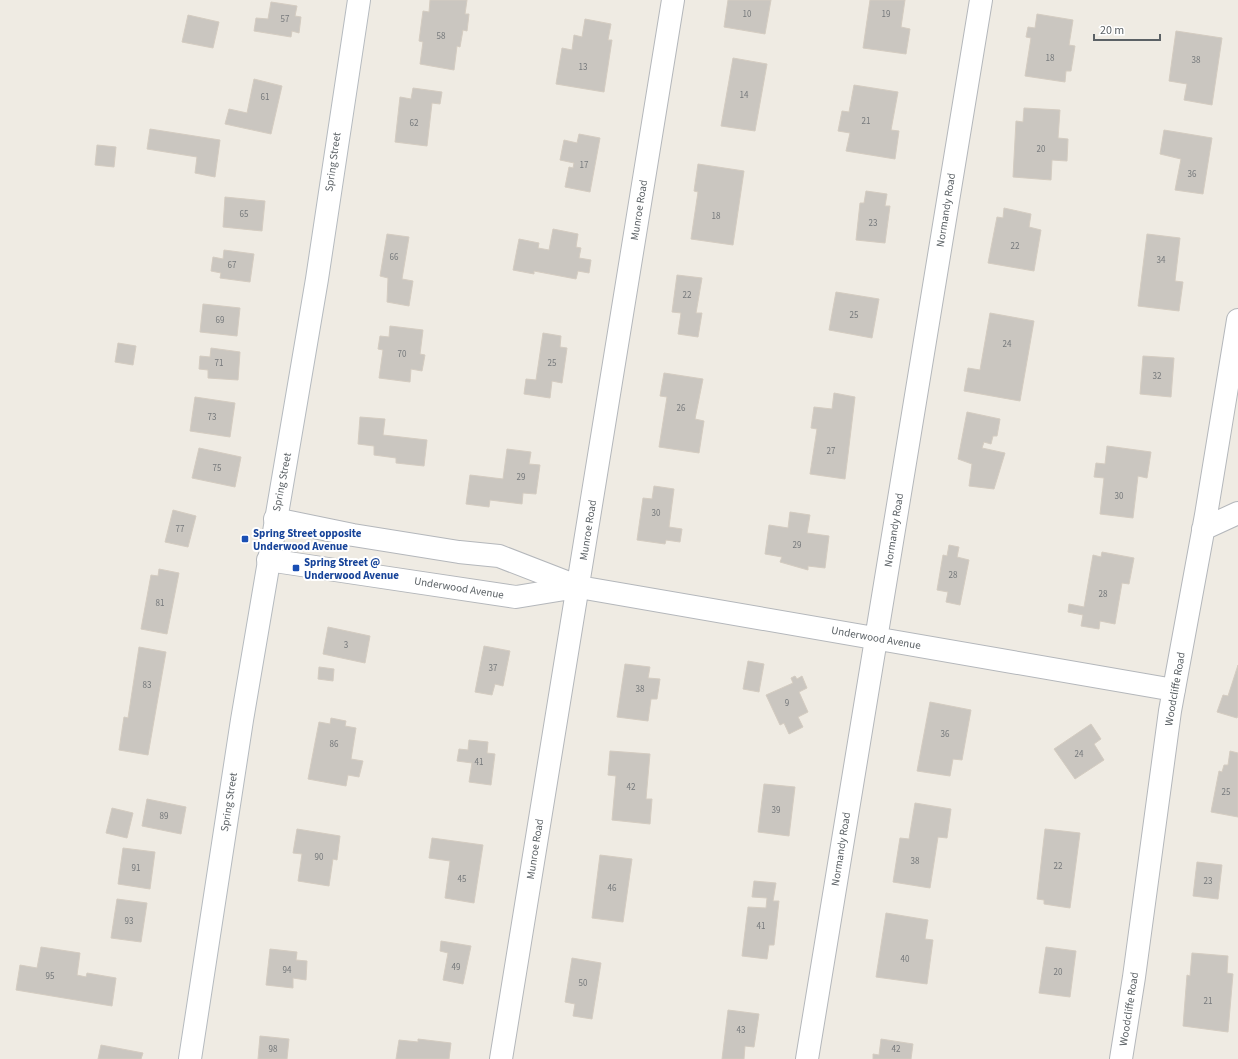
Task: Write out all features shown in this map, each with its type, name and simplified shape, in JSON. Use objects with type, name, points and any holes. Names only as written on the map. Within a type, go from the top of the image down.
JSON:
[{"type":"street","name":"Spring Street","points":[[190,1059],[240,728],[317,279],[359,0]]},
{"type":"street","name":"Munroe Road","points":[[501,1059],[673,0]]},
{"type":"street","name":"Normandy Road","points":[[807,1059],[981,0]]},
{"type":"street","name":"Woodcliffe Road","points":[[1121,1059],[1134,977],[1174,690],[1238,320]]},
{"type":"street","points":[[1203,529],[1238,513]]},
{"type":"street","name":"Underwood Avenue","points":[[275,519],[353,535],[459,552],[499,556],[578,587],[1174,690]]},
{"type":"street","name":"Underwood Avenue","points":[[268,560],[516,597],[578,587]]},
{"type":"building","points":[[430,0],[467,0],[465,14],[469,14],[467,31],[463,30],[460,47],[457,46],[454,70],[420,64],[423,42],[419,41],[423,11],[429,12]]},
{"type":"building","points":[[728,0],[771,0],[765,34],[724,27]]},
{"type":"building","points":[[870,0],[905,0],[901,27],[910,29],[906,54],[863,48]]},
{"type":"building","points":[[271,2],[297,6],[295,16],[301,17],[299,33],[292,31],[291,37],[254,31],[256,18],[268,19]]},
{"type":"building","points":[[1037,14],[1073,20],[1069,45],[1075,46],[1071,71],[1066,71],[1065,82],[1025,76],[1031,38],[1026,37],[1028,27],[1035,28]]},
{"type":"building","points":[[188,15],[219,22],[213,48],[182,42]]},
{"type":"building","points":[[585,19],[611,24],[608,40],[612,40],[604,92],[556,84],[562,48],[572,50],[574,35],[582,37]]},
{"type":"building","points":[[1176,31],[1222,38],[1212,105],[1184,100],[1187,84],[1169,81]]},
{"type":"building","points":[[733,58],[767,64],[755,131],[721,126]]},
{"type":"building","points":[[254,79],[282,86],[271,134],[225,124],[229,109],[247,113]]},
{"type":"building","points":[[854,85],[898,92],[891,130],[899,131],[895,159],[846,151],[850,133],[838,131],[842,111],[849,112]]},
{"type":"building","points":[[413,88],[442,92],[440,104],[432,103],[427,146],[395,142],[400,97],[411,99]]},
{"type":"building","points":[[1024,108],[1060,110],[1058,138],[1068,139],[1067,161],[1052,160],[1051,180],[1013,177],[1016,121],[1023,122]]},
{"type":"building","points":[[150,129],[220,140],[215,177],[195,173],[197,157],[147,149]]},
{"type":"building","points":[[1164,130],[1212,138],[1203,194],[1175,190],[1181,159],[1160,154]]},
{"type":"building","points":[[579,134],[600,138],[590,192],[565,187],[569,167],[573,168],[574,163],[560,160],[564,140],[577,143]]},
{"type":"building","points":[[97,145],[116,147],[114,167],[95,165]]},
{"type":"building","points":[[698,164],[744,171],[733,245],[691,239],[698,192],[694,191]]},
{"type":"building","points":[[866,191],[887,194],[885,206],[890,206],[885,243],[856,240],[860,203],[864,203]]},
{"type":"building","points":[[225,197],[265,201],[262,231],[223,227]]},
{"type":"building","points":[[1004,208],[1031,214],[1029,227],[1041,230],[1034,271],[988,263],[997,217],[1003,218]]},
{"type":"building","points":[[553,229],[578,234],[576,247],[581,248],[579,258],[591,260],[589,273],[578,271],[576,279],[534,271],[534,274],[513,270],[519,239],[539,243],[538,248],[549,250]]},
{"type":"building","points":[[387,234],[409,237],[402,279],[413,281],[409,306],[387,302],[388,278],[380,276]]},
{"type":"building","points":[[1147,234],[1180,238],[1175,281],[1183,282],[1179,311],[1138,306]]},
{"type":"building","points":[[224,250],[254,254],[250,282],[220,278],[221,273],[211,271],[213,257],[223,259]]},
{"type":"building","points":[[677,275],[702,278],[696,313],[702,313],[698,337],[678,334],[681,313],[672,312]]},
{"type":"building","points":[[836,292],[879,299],[872,338],[829,330]]},
{"type":"building","points":[[203,304],[240,308],[237,336],[200,332]]},
{"type":"building","points":[[990,313],[1034,321],[1020,401],[964,391],[968,368],[980,370]]},
{"type":"building","points":[[390,326],[423,330],[420,354],[425,355],[422,371],[411,369],[410,382],[379,378],[383,350],[378,349],[380,336],[389,337]]},
{"type":"building","points":[[543,333],[561,336],[560,347],[567,348],[562,383],[552,381],[550,398],[524,394],[526,379],[536,380]]},
{"type":"building","points":[[118,343],[136,346],[133,365],[115,362]]},
{"type":"building","points":[[211,348],[240,352],[238,380],[208,378],[208,370],[199,369],[200,356],[210,357]]},
{"type":"building","points":[[1143,356],[1174,358],[1171,397],[1140,394]]},
{"type":"building","points":[[664,373],[703,379],[695,419],[704,421],[699,453],[659,447],[667,397],[660,396]]},
{"type":"building","points":[[834,393],[855,397],[845,479],[810,474],[817,429],[811,428],[814,407],[832,409]]},
{"type":"building","points":[[195,397],[235,403],[230,437],[190,431]]},
{"type":"building","points":[[967,412],[1000,419],[997,436],[993,436],[991,444],[984,442],[982,448],[1005,453],[994,489],[969,486],[972,464],[958,459]]},
{"type":"building","points":[[360,417],[385,419],[383,435],[427,440],[424,466],[396,463],[396,458],[374,455],[374,446],[358,444]]},
{"type":"building","points":[[1107,446],[1151,452],[1147,478],[1138,476],[1133,518],[1100,514],[1104,478],[1094,477],[1096,463],[1105,464]]},
{"type":"building","points":[[199,448],[241,457],[235,487],[192,478]]},
{"type":"building","points":[[507,449],[531,452],[529,464],[540,465],[536,494],[523,493],[522,504],[490,500],[489,507],[466,504],[470,475],[503,479]]},
{"type":"building","points":[[654,486],[674,489],[669,527],[682,529],[680,542],[666,540],[665,544],[637,540],[643,498],[652,499]]},
{"type":"building","points":[[173,510],[196,516],[188,547],[165,542]]},
{"type":"building","points":[[790,512],[810,515],[807,533],[829,536],[825,568],[808,566],[808,570],[780,562],[782,557],[765,554],[769,525],[788,528]]},
{"type":"building","points":[[949,545],[959,547],[957,557],[969,560],[960,605],[946,602],[948,592],[937,590],[943,555],[947,556]]},
{"type":"building","points":[[1102,552],[1134,558],[1129,584],[1122,583],[1115,624],[1100,621],[1099,629],[1081,626],[1083,615],[1068,612],[1069,604],[1084,607],[1093,555],[1101,557]]},
{"type":"building","points":[[159,569],[179,573],[167,634],[141,629],[151,575],[158,576]]},
{"type":"building","points":[[328,627],[370,636],[365,663],[323,654]]},
{"type":"building","points":[[484,646],[510,651],[503,686],[495,684],[492,695],[475,692]]},
{"type":"building","points":[[139,647],[166,652],[148,755],[119,750],[124,717],[128,718]]},
{"type":"building","points":[[748,661],[764,664],[759,692],[743,689]]},
{"type":"building","points":[[625,664],[650,667],[648,678],[660,679],[657,699],[651,699],[648,721],[617,717]]},
{"type":"building","points":[[1238,665],[1237,718],[1217,712],[1223,695],[1228,696]]},
{"type":"building","points":[[319,667],[334,669],[333,681],[318,679]]},
{"type":"building","points":[[795,676],[797,679],[802,676],[807,688],[799,692],[808,712],[798,717],[803,727],[789,734],[784,723],[780,725],[766,695],[793,683],[791,678]]},
{"type":"building","points":[[930,702],[971,710],[962,760],[953,759],[950,776],[917,771]]},
{"type":"building","points":[[331,718],[346,721],[345,726],[356,728],[351,759],[363,761],[359,777],[348,775],[346,786],[308,779],[319,722],[330,724]]},
{"type":"building","points":[[1091,724],[1101,739],[1094,744],[1104,760],[1075,779],[1054,749]]},
{"type":"building","points":[[469,740],[488,742],[487,753],[495,754],[491,785],[469,782],[472,763],[457,761],[459,749],[468,750]]},
{"type":"building","points":[[610,751],[650,754],[646,799],[652,799],[650,824],[612,820],[616,776],[608,775]]},
{"type":"building","points":[[1230,751],[1238,753],[1238,817],[1211,812],[1219,771],[1222,772],[1224,765],[1228,765]]},
{"type":"building","points":[[764,784],[795,787],[789,836],[758,832]]},
{"type":"building","points":[[147,799],[186,807],[181,834],[142,826]]},
{"type":"building","points":[[915,803],[951,809],[947,838],[938,837],[930,888],[893,882],[900,838],[909,839]]},
{"type":"building","points":[[112,808],[133,813],[127,838],[106,833]]},
{"type":"building","points":[[297,829],[340,836],[337,860],[333,859],[329,886],[298,881],[302,854],[293,853]]},
{"type":"building","points":[[1045,829],[1080,833],[1070,908],[1044,904],[1044,900],[1037,899]]},
{"type":"building","points":[[432,838],[483,845],[474,903],[445,898],[450,861],[429,858]]},
{"type":"building","points":[[123,848],[155,852],[150,889],[118,884]]},
{"type":"building","points":[[600,855],[632,859],[623,922],[592,918]]},
{"type":"building","points":[[1197,862],[1222,865],[1218,899],[1193,896]]},
{"type":"building","points":[[754,881],[776,883],[773,901],[779,901],[774,945],[769,945],[767,959],[742,956],[748,907],[766,908],[767,898],[752,897]]},
{"type":"building","points":[[117,899],[147,903],[141,942],[111,938]]},
{"type":"building","points":[[886,913],[928,920],[925,939],[933,940],[927,984],[876,977]]},
{"type":"building","points":[[441,941],[471,946],[463,984],[443,980],[448,953],[440,951]]},
{"type":"building","points":[[41,947],[80,953],[77,975],[86,977],[87,973],[116,978],[112,1006],[16,990],[20,965],[37,968]]},
{"type":"building","points":[[1046,947],[1076,951],[1070,997],[1039,993]]},
{"type":"building","points":[[270,949],[297,952],[296,960],[307,961],[306,980],[293,978],[293,988],[266,985]]},
{"type":"building","points":[[1192,953],[1228,956],[1227,973],[1233,974],[1228,1032],[1183,1026],[1187,975],[1190,976]]},
{"type":"building","points":[[572,958],[601,963],[592,1019],[573,1016],[575,1004],[565,1002]]},
{"type":"building","points":[[728,1010],[759,1014],[754,1047],[745,1046],[744,1059],[722,1059]]},
{"type":"building","points":[[260,1036],[289,1039],[287,1059],[258,1059]]},
{"type":"building","points":[[418,1039],[451,1043],[449,1059],[396,1059],[399,1040],[418,1042]]},
{"type":"building","points":[[881,1039],[913,1044],[911,1059],[873,1059],[873,1054],[879,1055]]},
{"type":"building","points":[[101,1045],[143,1053],[141,1059],[98,1059]]},
{"type":"place","name":"Spring Street opposite Underwood Avenue","points":[[245,539]]},
{"type":"place","name":"Spring Street @ Underwood Avenue","points":[[296,568]]}]
